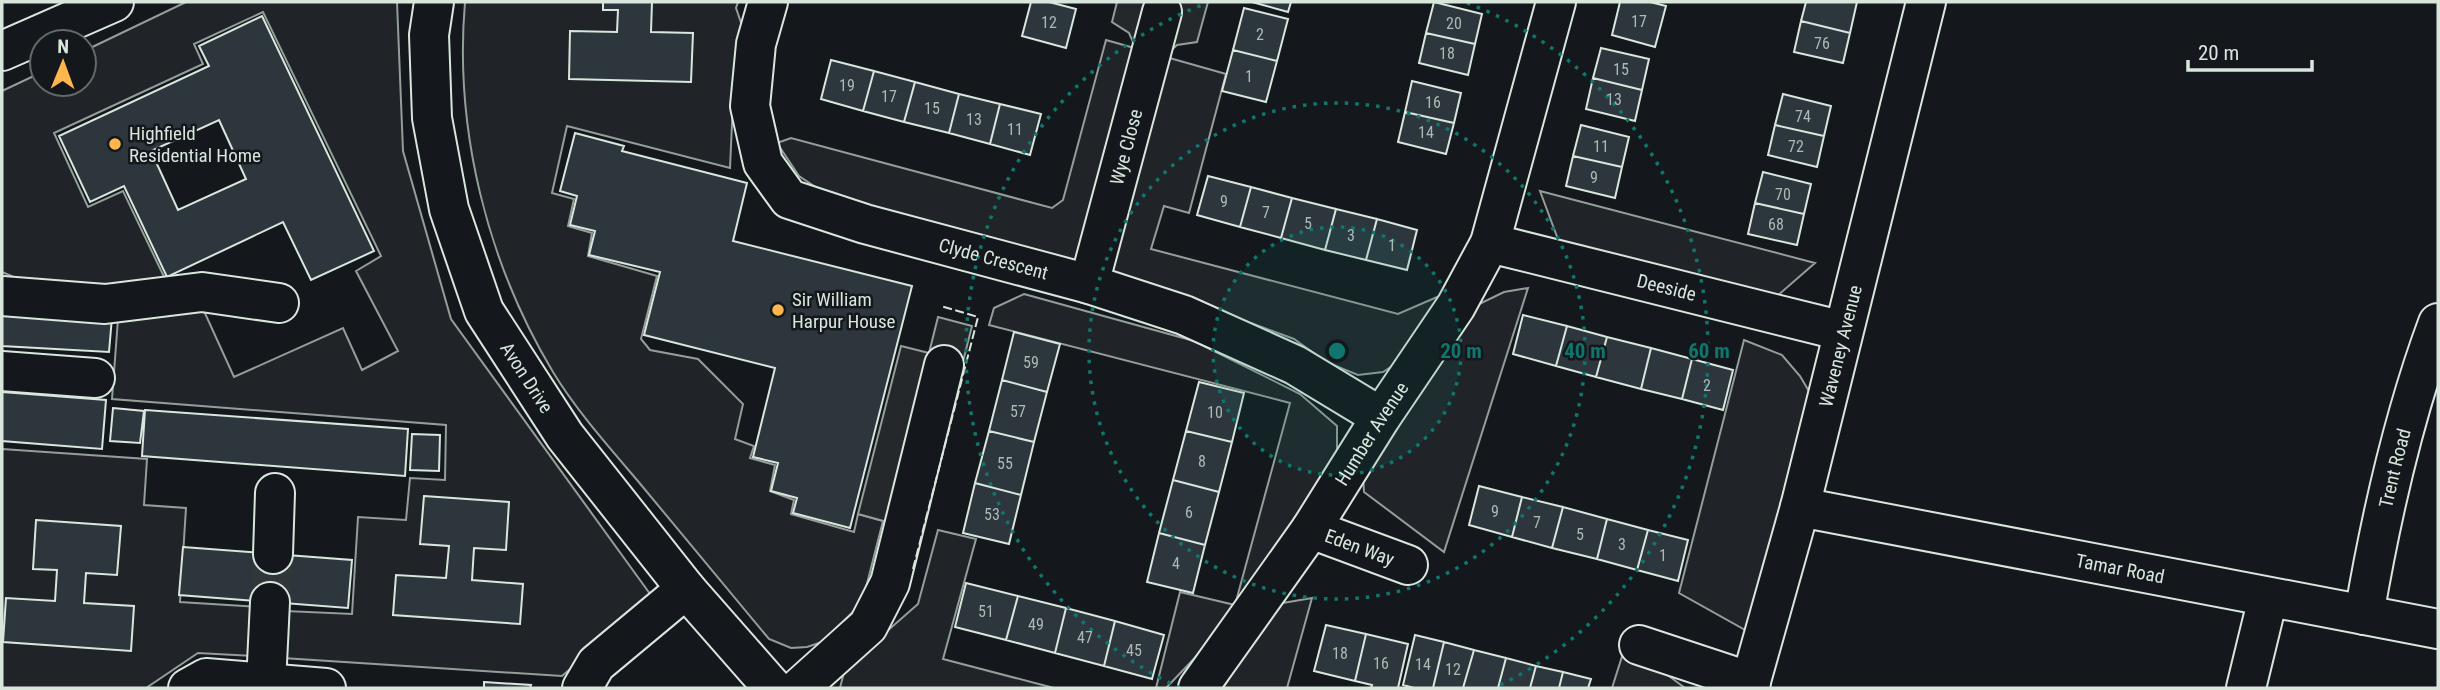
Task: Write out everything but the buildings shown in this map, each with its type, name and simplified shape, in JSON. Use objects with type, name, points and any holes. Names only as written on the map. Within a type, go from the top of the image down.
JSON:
[{"type":"street","points":[[2,51],[114,2]]},
{"type":"street","name":"Avon Drive","points":[[434,2],[429,35],[432,118],[449,209],[484,311],[565,436],[686,589],[773,688]]},
{"type":"street","name":"Clyde Crescent","points":[[768,2],[756,44],[750,106],[763,163],[789,199],[865,224],[1088,284],[1184,315],[1295,365],[1381,417]]},
{"type":"street","name":"Humber Avenue","points":[[1198,688],[1311,529],[1381,417],[1456,306],[1490,243],[1556,2]]},
{"type":"street","name":"Waveney Avenue","points":[[1750,685],[1800,507],[1926,2]]},
{"type":"street","name":"Wye Close","points":[[1088,284],[1162,12]]},
{"type":"street","name":"Deeside","points":[[1490,243],[1843,331]]},
{"type":"street","points":[[2,296],[105,304],[202,292],[279,303]]},
{"type":"street","name":"Trent Road","points":[[2364,615],[2379,530],[2418,376],[2438,323]]},
{"type":"street","points":[[799,688],[868,626],[890,583],[944,365]]},
{"type":"street","points":[[2,371],[94,378]]},
{"type":"street","points":[[272,554],[275,493]]},
{"type":"street","name":"Tamar Road","points":[[1800,507],[2438,629]]},
{"type":"street","name":"Eden Way","points":[[1311,529],[1408,565]]},
{"type":"street","points":[[582,688],[596,664],[686,589]]},
{"type":"street","points":[[2246,688],[2268,598]]},
{"type":"street","points":[[266,683],[270,602]]},
{"type":"street","points":[[1639,645],[1750,685]]},
{"type":"street","points":[[188,688],[206,678],[326,688]]},
{"type":"shaded area","points":[[186,2],[397,2],[403,151],[451,319],[653,598],[562,676],[283,658],[286,611],[352,614],[358,517],[406,520],[410,478],[445,480],[446,425],[112,399],[118,319],[204,311],[234,377],[343,328],[362,370],[398,351],[356,271],[381,256],[263,12],[194,44],[203,64],[54,133],[88,207],[123,191],[167,283],[119,289],[23,281],[2,272],[2,91],[28,79],[28,98],[98,98],[98,44]]},
{"type":"shaded area","points":[[465,2],[738,2],[736,8],[746,37],[734,80],[730,168],[567,126],[552,193],[574,199],[568,226],[592,233],[588,256],[657,276],[641,339],[650,350],[698,359],[743,404],[735,439],[754,446],[750,458],[775,465],[770,491],[794,500],[791,514],[854,532],[858,514],[883,521],[862,603],[822,642],[791,648],[769,639],[593,428],[553,372],[510,286],[480,193],[465,98]]},
{"type":"shaded area","points":[[1117,2],[1208,2],[1197,42],[1177,45],[1165,56],[1136,49],[1129,33],[1112,22]]},
{"type":"shaded area","points":[[1106,40],[1226,74],[1189,213],[1164,206],[1151,249],[1398,314],[1444,294],[1403,359],[1383,372],[1358,375],[1326,362],[1294,339],[1145,284],[829,196],[799,176],[777,143],[791,138],[1052,208],[1063,200]]},
{"type":"shaded area","points":[[1540,191],[1815,263],[1776,297],[1559,242]]},
{"type":"shaded area","points":[[1528,288],[1444,552],[1364,492],[1363,476],[1473,307],[1504,292]]},
{"type":"shaded area","points":[[1024,294],[1194,341],[1300,394],[1337,426],[1337,459],[1232,619],[1166,688],[1156,688],[1180,592],[1235,605],[1290,403],[989,325],[994,308]]},
{"type":"shaded area","points":[[938,317],[972,326],[920,531],[858,514],[901,346],[929,353]]},
{"type":"shaded area","points":[[1744,340],[1782,355],[1810,393],[1747,631],[1679,593]]},
{"type":"shaded area","points":[[2,449],[147,459],[144,505],[186,508],[180,602],[258,607],[253,656],[198,653],[146,688],[2,688]]},
{"type":"shaded area","points":[[938,530],[976,539],[943,659],[1054,688],[840,688],[845,668],[918,604]]},
{"type":"shaded area","points":[[1312,598],[1287,688],[1223,688],[1277,604]]},
{"type":"shaded area","points":[[1626,644],[1685,688],[1612,688]]},
{"type":"tunnel","points":[[270,602],[273,554]]},
{"type":"fence","points":[[913,569],[978,317],[941,306]]},
{"type":"place","name":"Highfield Residential Home","points":[[115,144]]},
{"type":"place","name":"Sir William Harpur House","points":[[778,310]]}]
